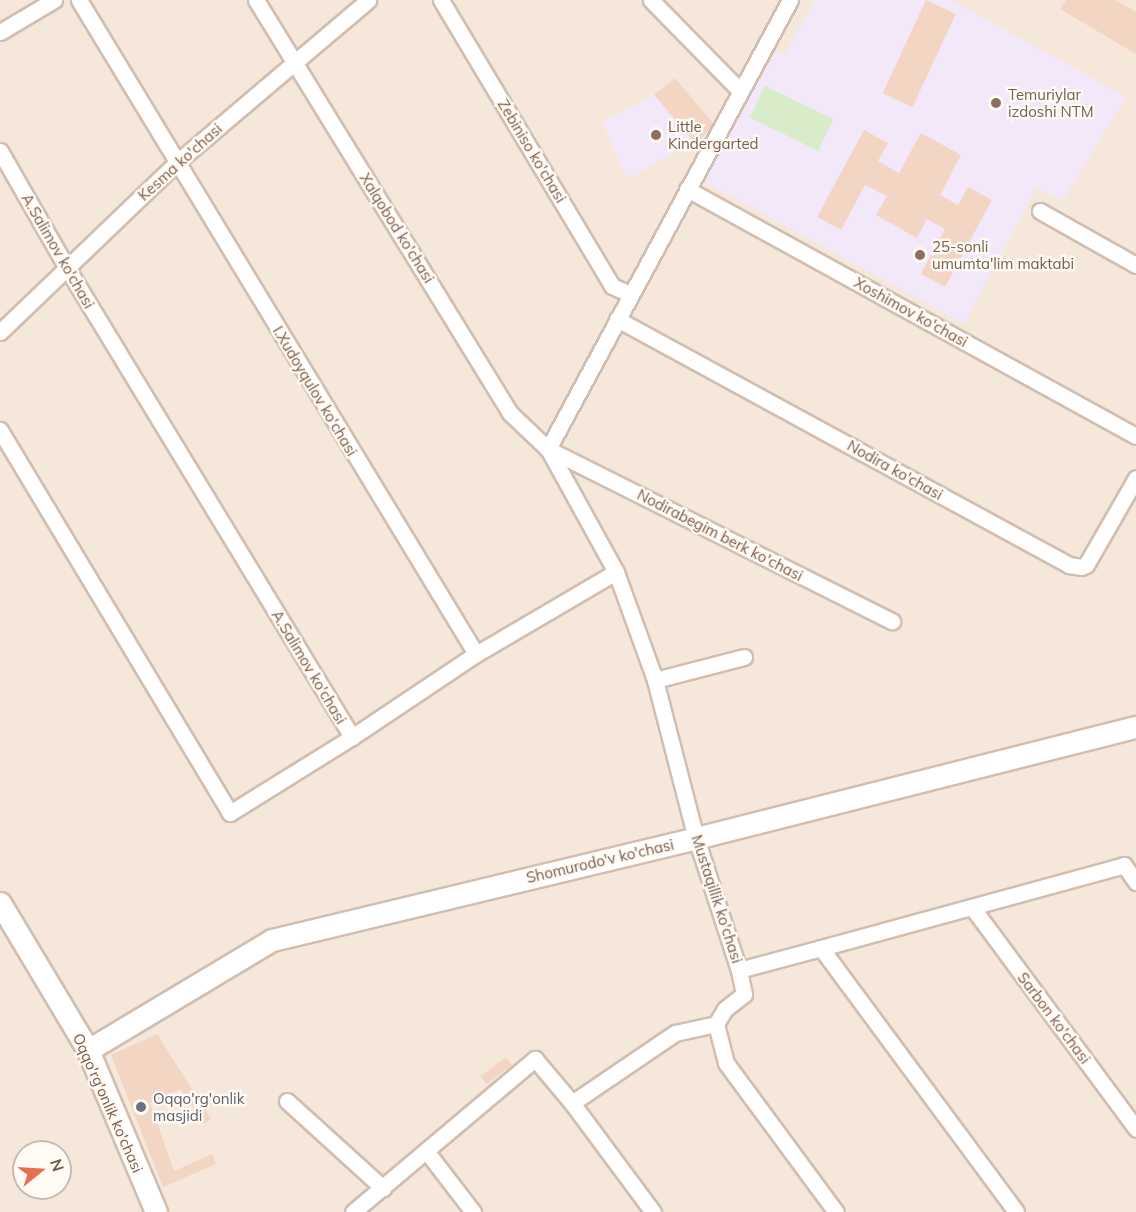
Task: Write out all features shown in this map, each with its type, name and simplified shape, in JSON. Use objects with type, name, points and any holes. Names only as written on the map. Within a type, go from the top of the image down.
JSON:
[{"type":"street","points":[[0,32],[54,0]]},
{"type":"street","name":"I.Xudoyqulov ko'chasi","points":[[79,0],[476,654]]},
{"type":"street","name":"Xalqobod ko'chasi","points":[[256,0],[510,413],[548,449]]},
{"type":"street","name":"Kesma ko'chasi","points":[[0,332],[176,163],[368,0]]},
{"type":"street","name":"Zebiniso ko'chasi","points":[[441,0],[612,286],[630,294]]},
{"type":"street","points":[[651,0],[740,91]]},
{"type":"street","points":[[548,449],[790,0]]},
{"type":"street","name":"A.Salimov ko'chasi","points":[[0,152],[67,268],[352,737],[230,813],[0,430]]},
{"type":"street","name":"Xoshimov ko'chasi","points":[[687,189],[1136,436]]},
{"type":"street","points":[[1040,212],[1136,265]]},
{"type":"street","name":"Nodira ko'chasi","points":[[617,319],[1069,565],[1081,567],[1086,565],[1136,478]]},
{"type":"street","name":"Mustaqillik ko'chasi","points":[[548,449],[616,572],[655,680],[696,838],[739,970],[821,948]]},
{"type":"street","name":"Nodirabegim berk ko'chasi","points":[[548,449],[892,621]]},
{"type":"street","points":[[352,737],[476,654],[616,572]]},
{"type":"street","points":[[655,680],[744,657]]},
{"type":"street","name":"Shomurodo'v ko'chasi","points":[[88,1050],[272,940],[696,838],[1136,727]]},
{"type":"street","points":[[1016,1212],[821,948],[1124,865],[1136,882]]},
{"type":"street","name":"Oqqo'rg'onlik ko'chasi","points":[[0,903],[88,1050],[156,1212]]},
{"type":"street","name":"Sarbon ko'chasi","points":[[972,907],[1136,1128]]},
{"type":"street","points":[[739,970],[744,994],[725,1009],[716,1024],[726,1063],[836,1212]]},
{"type":"street","points":[[572,1104],[675,1033],[716,1024]]},
{"type":"street","points":[[353,1212],[535,1059],[572,1104],[653,1212]]},
{"type":"street","points":[[287,1101],[383,1188]]},
{"type":"street","points":[[427,1152],[473,1212]]},
{"type":"shaded area","points":[[0,0],[1136,0],[1136,1212],[0,1212]]},
{"type":"shaded area","points":[[815,0],[951,0],[1126,97],[1063,200],[1037,187],[964,324],[704,181],[776,51],[784,55]]},
{"type":"shaded area","name":"Little Kindergarted","points":[[675,78],[715,126],[695,143],[627,179],[602,122],[654,95]]},
{"type":"green space","points":[[765,86],[833,119],[818,151],[750,117]]},
{"type":"building","points":[[926,0],[956,14],[912,107],[882,93]]},
{"type":"building","points":[[1066,0],[1116,0],[1136,12],[1136,54],[1060,9]]},
{"type":"building","points":[[675,78],[713,123],[708,132],[695,143],[654,95]]},
{"type":"building","points":[[864,130],[888,143],[878,161],[899,173],[921,133],[961,155],[940,195],[958,205],[968,187],[992,200],[945,287],[921,274],[945,229],[927,219],[917,238],[876,215],[887,196],[865,185],[841,230],[817,217]]},
{"type":"building","name":"Oqqo'rg'onlik masjidi","points":[[157,1034],[211,1119],[204,1124],[180,1089],[150,1103],[174,1171],[212,1154],[216,1164],[163,1187],[111,1055]]},
{"type":"building","points":[[506,1057],[512,1065],[486,1084],[480,1076]]},
{"type":"place","name":"Temuriylar izdoshi NTM","points":[[996,103]]},
{"type":"place","name":"Little Kindergarted","points":[[656,135]]},
{"type":"place","name":"25-sonli umumta'lim maktabi","points":[[920,255]]},
{"type":"place","name":"Oqqo'rg'onlik masjidi","points":[[141,1107]]}]
